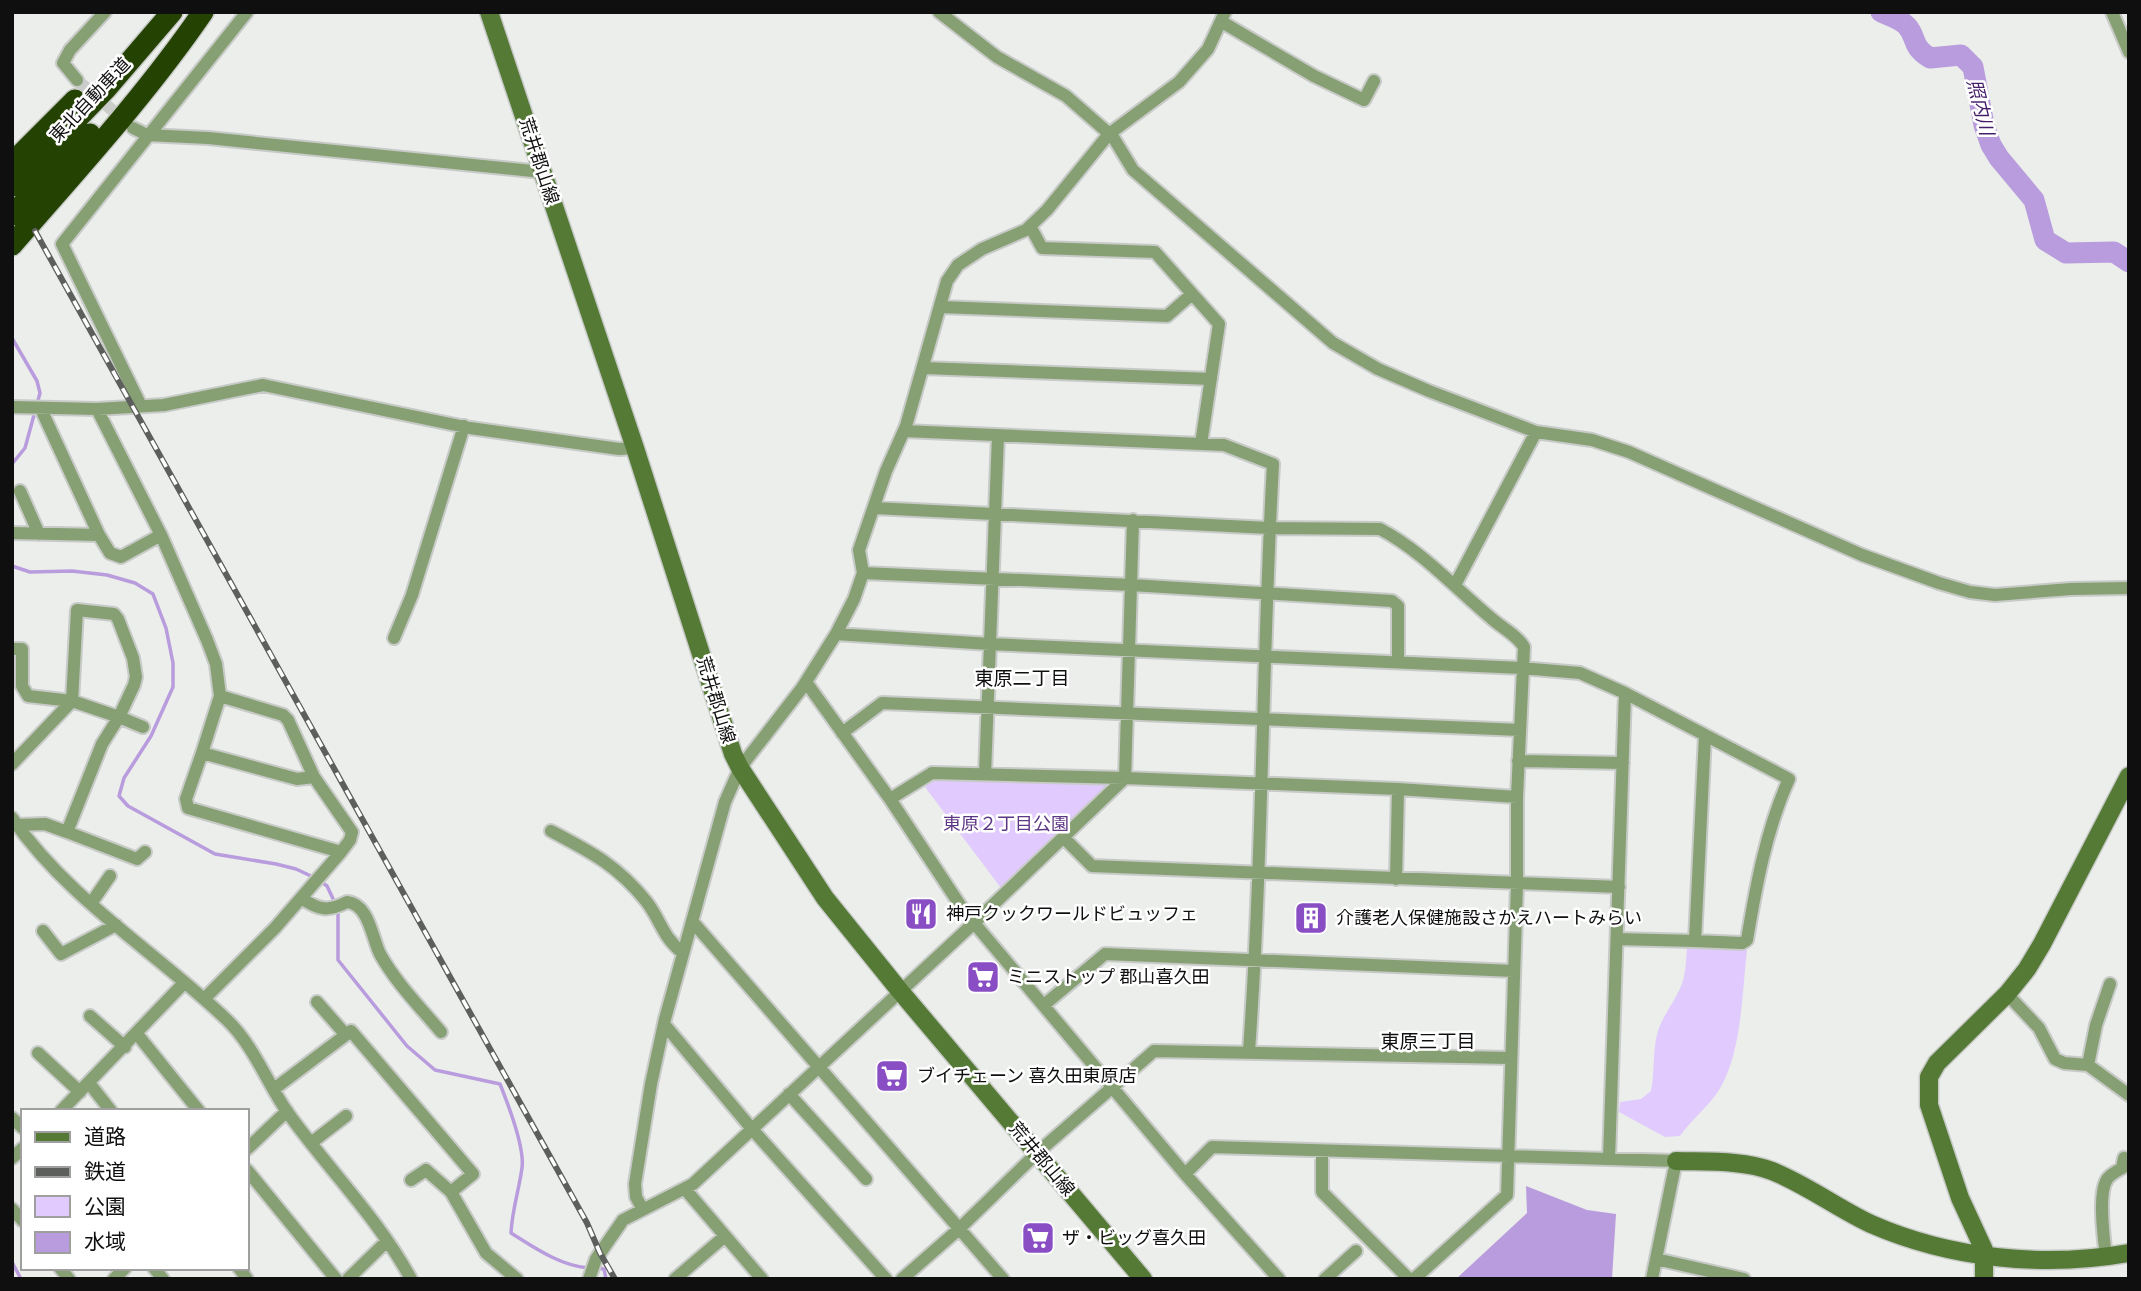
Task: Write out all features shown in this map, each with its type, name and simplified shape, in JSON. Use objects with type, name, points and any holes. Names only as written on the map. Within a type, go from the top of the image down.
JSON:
[{"type":"highway","points":[[12,163],[159,12]]},
{"type":"highway","name":"東北自動車道","points":[[12,186],[106,89],[172,12]]},
{"type":"highway","points":[[12,244],[129,109],[180,46],[200,12]]},
{"type":"highway","name":"東北自動車道","points":[[12,215],[120,102],[200,12]]},
{"type":"main road","name":"荒井郡山線","points":[[489,12],[635,448],[733,754],[740,768],[817,887],[900,991],[1143,1279]]},
{"type":"main road","points":[[1984,1279],[1984,1254],[1960,1198],[1928,1105],[1929,1077],[1937,1063],[2007,994],[2027,969],[2129,776]]},
{"type":"main road","points":[[1676,1160],[1770,1170],[1886,1229],[1944,1247],[2036,1261],[2129,1253]]},
{"type":"street","points":[[77,80],[63,63],[70,50],[105,12]]},
{"type":"street","points":[[141,406],[62,244],[247,12]]},
{"type":"street","points":[[939,12],[997,57],[1066,96],[1109,134],[1127,157],[1133,170],[1333,343],[1398,378],[1536,432],[1592,440],[1629,452],[1862,555],[1970,592],[2003,595],[2129,588]]},
{"type":"street","points":[[2112,12],[2129,52]]},
{"type":"street","points":[[642,1209],[636,1194],[637,1169],[651,1084],[664,1024],[725,802],[740,768],[806,681],[836,634],[854,599],[863,573],[859,550],[886,471],[904,431],[947,281],[958,265],[982,249],[1026,230],[1047,210],[1109,134],[1179,82],[1208,49],[1224,17],[1314,76],[1364,100],[1374,81]]},
{"type":"street","points":[[133,128],[147,135],[208,138],[542,172]]},
{"type":"street","points":[[1030,226],[1042,248],[1155,252],[1219,324],[1201,444]]},
{"type":"street","points":[[941,307],[1167,316],[1192,293]]},
{"type":"street","points":[[924,368],[1211,379]]},
{"type":"street","points":[[12,407],[97,410],[181,404],[263,386],[464,426],[619,449],[635,448]]},
{"type":"street","points":[[41,410],[110,553],[120,557],[161,535]]},
{"type":"street","points":[[97,410],[161,535],[212,654],[220,696],[186,799],[188,808],[341,852]]},
{"type":"street","points":[[394,638],[412,595],[464,426]]},
{"type":"street","points":[[904,431],[1224,445],[1273,464],[1255,960],[1248,1051]]},
{"type":"street","points":[[1455,585],[1536,432]]},
{"type":"street","points":[[985,774],[998,436]]},
{"type":"street","points":[[20,491],[39,534]]},
{"type":"street","points":[[874,508],[1269,528],[1380,529],[1396,537],[1520,640],[1524,647],[1518,761],[1517,884],[1507,1195],[1412,1279],[1322,1192],[1322,1151]]},
{"type":"street","points":[[589,1279],[596,1258],[623,1220],[685,1189],[974,923],[1125,778],[1133,520]]},
{"type":"street","points":[[12,533],[99,535]]},
{"type":"street","points":[[863,573],[1131,585],[1395,601],[1398,606],[1398,662]]},
{"type":"street","points":[[12,764],[72,701],[77,610],[114,614],[133,658],[136,677],[131,694],[102,744],[67,832]]},
{"type":"street","points":[[836,634],[1580,673],[1625,693],[1789,779],[1766,845],[1747,940],[1742,943],[1617,939]]},
{"type":"street","points":[[12,649],[22,649],[22,686],[25,694],[32,698],[72,701],[143,727]]},
{"type":"street","points":[[806,681],[974,923],[1185,1174],[1279,1279]]},
{"type":"street","points":[[1609,1159],[1625,693]]},
{"type":"street","points":[[204,999],[275,928],[341,852],[350,840],[352,832],[314,778],[283,715],[220,696]]},
{"type":"street","points":[[842,733],[882,703],[1520,730]]},
{"type":"street","points":[[1695,941],[1705,735]]},
{"type":"street","points":[[202,753],[297,779],[314,778]]},
{"type":"street","points":[[1518,761],[1623,763]]},
{"type":"street","points":[[890,799],[932,773],[1261,783],[1517,797]]},
{"type":"street","points":[[1396,879],[1398,789]]},
{"type":"street","points":[[15,821],[45,824],[137,859],[145,852]]},
{"type":"street","points":[[15,821],[69,886],[92,902],[204,999],[241,1035],[287,1111],[387,1241],[411,1279]]},
{"type":"street","points":[[551,831],[596,854],[621,873],[648,903],[671,944],[683,953]]},
{"type":"street","points":[[1064,838],[1092,866],[1619,887]]},
{"type":"street","points":[[92,902],[110,876]]},
{"type":"street","points":[[301,898],[319,909],[334,909],[347,902],[357,905],[364,914],[382,957],[441,1032]]},
{"type":"street","points":[[692,921],[1003,1279]]},
{"type":"street","points":[[43,931],[61,954],[116,925]]},
{"type":"street","points":[[1044,1005],[1105,954],[1514,971]]},
{"type":"street","points":[[63,1109],[184,983]]},
{"type":"street","points":[[2088,1065],[2096,1025],[2110,985]]},
{"type":"street","points":[[2007,994],[2039,1028],[2055,1059],[2064,1063],[2088,1065],[2129,1095]]},
{"type":"street","points":[[317,1002],[346,1035]]},
{"type":"street","points":[[90,1016],[125,1047]]},
{"type":"street","points":[[664,1024],[752,1129],[886,1279]]},
{"type":"street","points":[[274,1089],[351,1031],[473,1174],[452,1192]]},
{"type":"street","points":[[137,1034],[197,1109]]},
{"type":"street","points":[[902,1279],[1112,1085],[1154,1051],[1511,1058]]},
{"type":"street","points":[[38,1053],[109,1109]]},
{"type":"street","points":[[789,1094],[866,1179]]},
{"type":"street","points":[[248,1148],[287,1111]]},
{"type":"street","points":[[311,1143],[346,1116]]},
{"type":"street","points":[[1185,1174],[1212,1147],[1676,1160],[1652,1279]]},
{"type":"street","points":[[2106,1257],[2103,1205],[2105,1184],[2109,1176],[2122,1168],[2124,1158]]},
{"type":"street","points":[[411,1180],[426,1170],[452,1192],[486,1253],[517,1279]]},
{"type":"street","points":[[248,1171],[336,1279]]},
{"type":"street","points":[[685,1189],[762,1279]]},
{"type":"street","points":[[675,1279],[725,1236]]},
{"type":"street","points":[[348,1279],[387,1241]]},
{"type":"street","points":[[1325,1279],[1356,1251]]},
{"type":"street","points":[[1656,1259],[1739,1278]]},
{"type":"green space","name":"東原２丁目公園","points":[[936,779],[1109,784],[1001,888],[925,787]]},
{"type":"green space","points":[[1687,948],[1747,950],[1742,1003],[1737,1041],[1727,1075],[1719,1090],[1680,1136],[1665,1137],[1619,1112],[1620,1102],[1641,1099],[1651,1091],[1658,1031],[1683,981]]},
{"type":"water","points":[[1526,1186],[1587,1210],[1616,1214],[1612,1279],[1456,1279],[1527,1213]]},
{"type":"waterway","name":"照内川","points":[[1881,12],[1905,24],[1917,46],[1930,58],[1961,55],[1973,67],[1984,125],[1991,145],[2034,200],[2045,240],[2066,253],[2114,252],[2129,262]]},
{"type":"waterway","points":[[12,338],[37,381],[40,393],[25,448],[12,464]]},
{"type":"waterway","points":[[12,566],[30,572],[72,571],[107,575],[135,583],[153,594],[166,628],[173,663],[173,687],[151,736],[124,778],[119,796],[128,806],[215,854],[276,864],[313,877]]},
{"type":"waterway","points":[[320,881],[327,886],[335,903]]},
{"type":"waterway","points":[[338,910],[338,960],[407,1046],[435,1070],[500,1084],[515,1126],[522,1159],[511,1233],[557,1260],[588,1268]]},
{"type":"waterway","points":[[12,1262],[21,1279]]},
{"type":"waterway","points":[[596,1268],[604,1269],[606,1279]]},
{"type":"tunnel","points":[[77,80],[125,121]]},
{"type":"railway","points":[[35,231],[587,1223],[615,1279]]},
{"type":"place","name":"神戸クックワールドビュッフェ","points":[[921,914]]},
{"type":"place","name":"介護老人保健施設さかえハートみらい","points":[[1311,918]]},
{"type":"place","name":"ミニストップ 郡山喜久田","points":[[983,977]]},
{"type":"place","name":"ブイチェーン 喜久田東原店","points":[[892,1076]]},
{"type":"place","name":"ザ・ビッグ喜久田","points":[[1038,1238]]},
{"type":"district","name":"東原二丁目","points":[[1022,678]]},
{"type":"district","name":"東原三丁目","points":[[1428,1041]]}]
